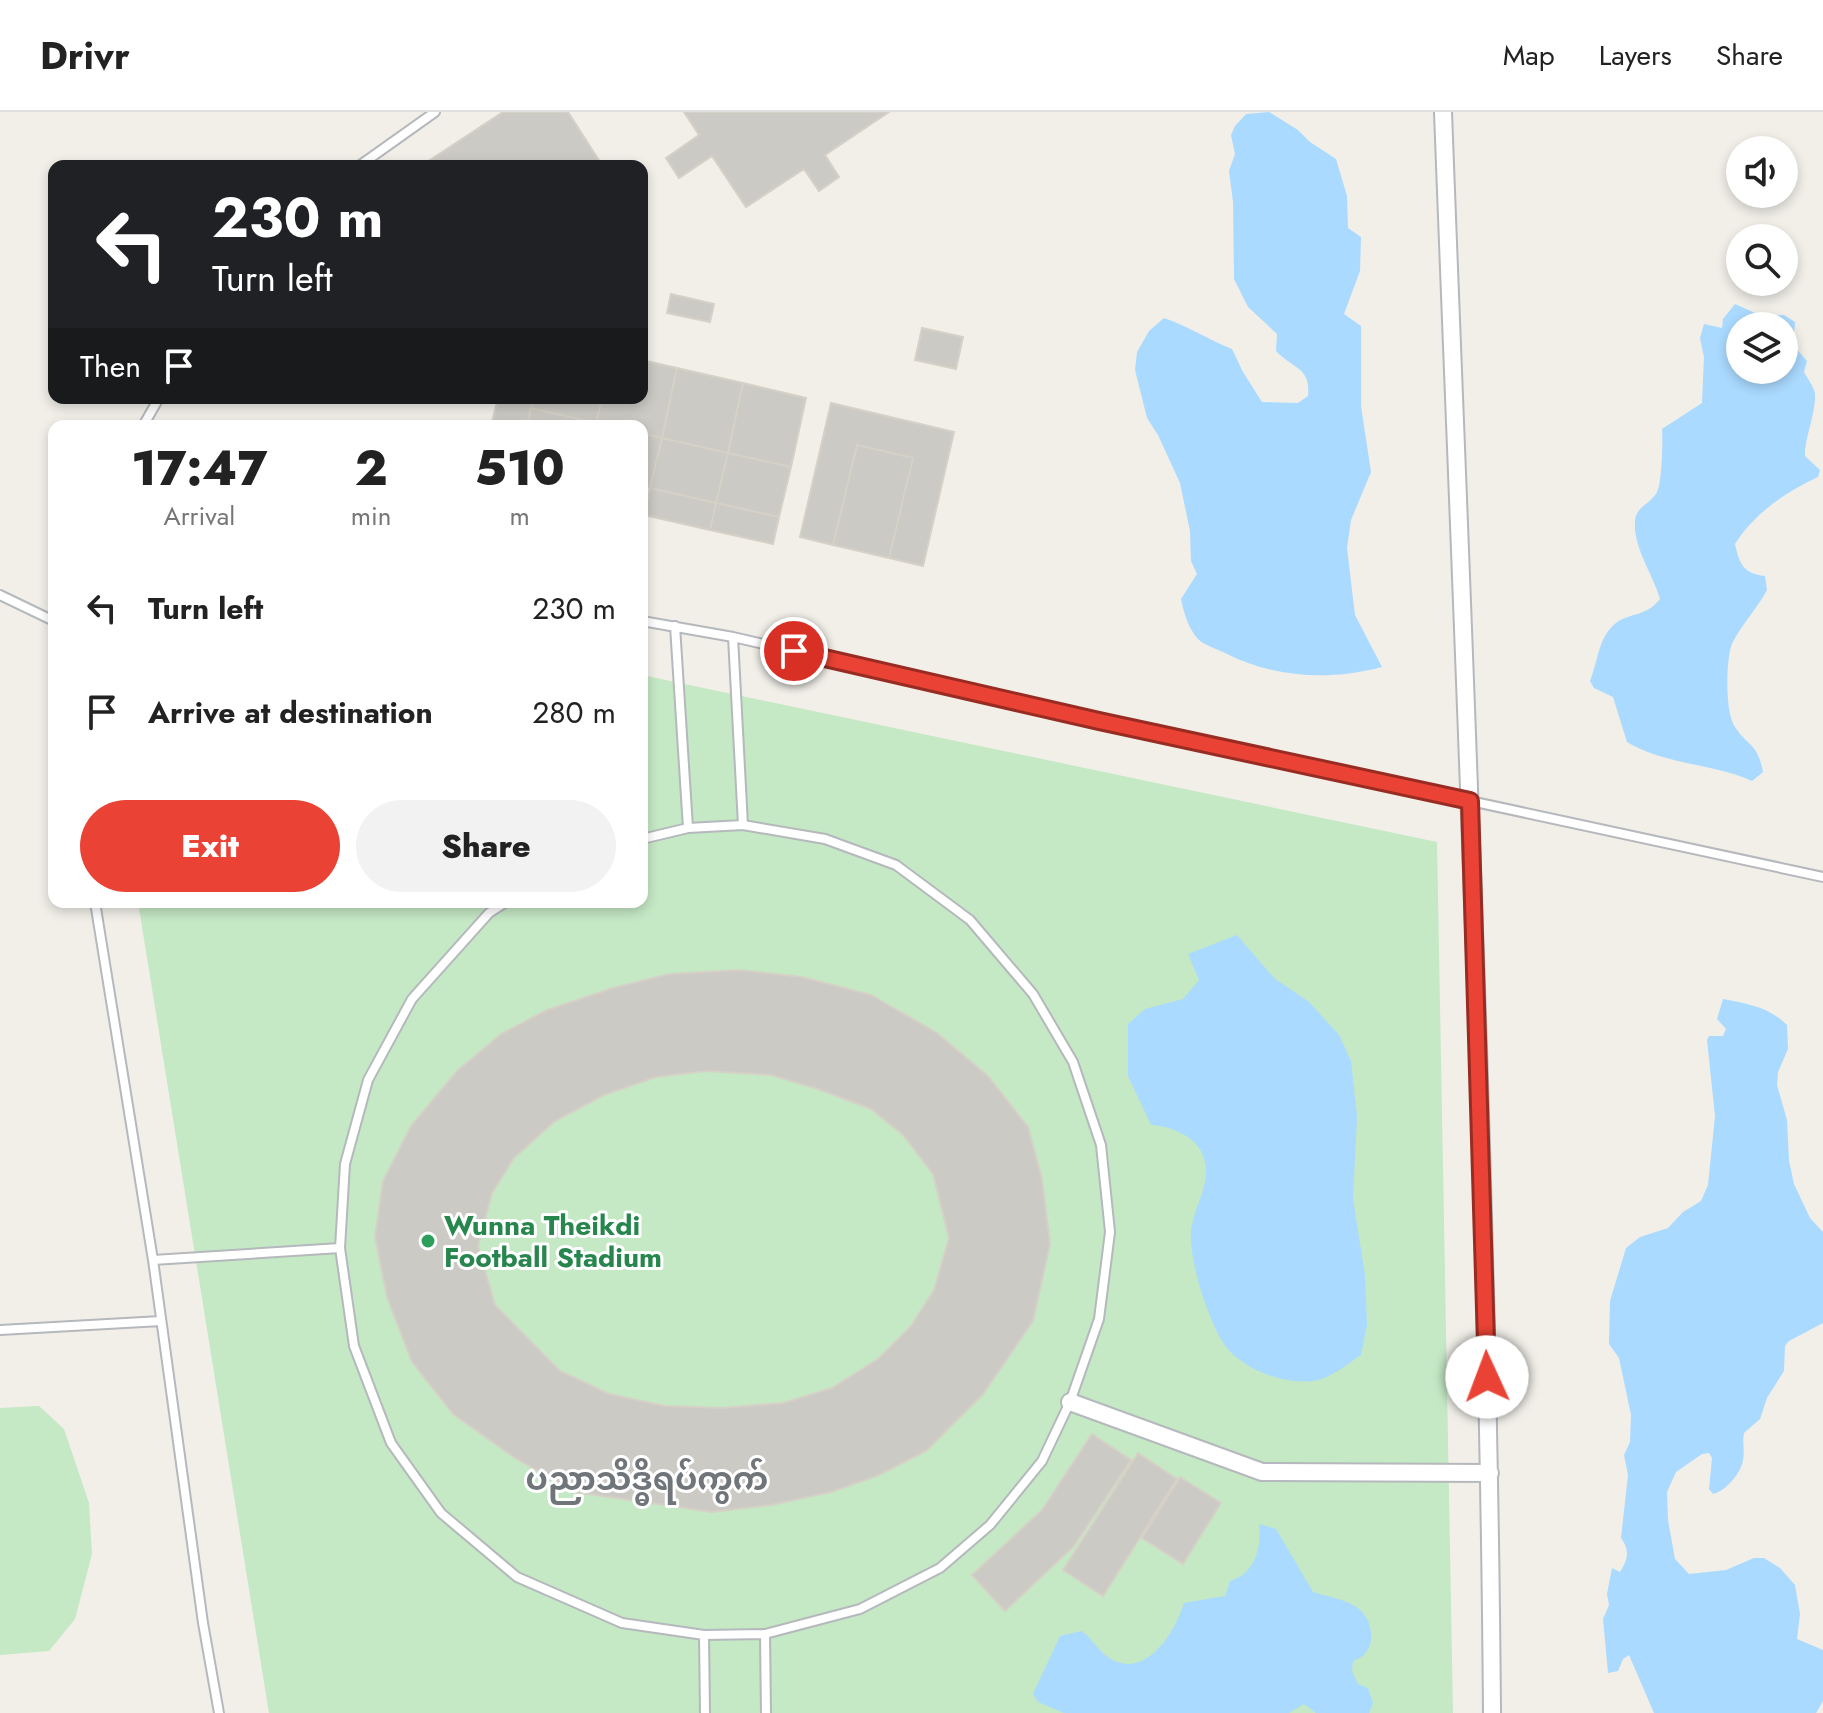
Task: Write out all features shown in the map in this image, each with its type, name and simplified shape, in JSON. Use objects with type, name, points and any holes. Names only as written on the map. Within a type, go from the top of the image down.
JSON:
[{"type":"street","points":[[1443,112],[1470,801],[1490,1473],[1492,1713]]},
{"type":"street","points":[[1070,1402],[1262,1472],[1490,1473]]},
{"type":"lane","points":[[367,160],[435,112]]},
{"type":"lane","points":[[0,595],[48,618]]},
{"type":"lane","points":[[648,622],[733,637],[1083,718],[1823,877]]},
{"type":"lane","points":[[675,626],[688,828]]},
{"type":"lane","points":[[733,637],[743,825]]},
{"type":"lane","points":[[497,908],[412,999],[368,1080],[345,1164],[340,1248],[354,1346],[391,1443],[441,1513],[517,1577],[622,1623],[704,1635],[765,1634],[860,1609],[940,1568],[990,1525],[1042,1461],[1070,1402],[1099,1319],[1110,1232],[1101,1145],[1073,1062],[1033,994],[970,920],[896,865],[825,839],[743,825],[688,828],[648,838]]},
{"type":"lane","points":[[96,908],[153,1260],[201,1608],[219,1713]]},
{"type":"lane","points":[[153,1260],[340,1248]]},
{"type":"lane","points":[[0,1330],[161,1321]]},
{"type":"lane","points":[[765,1634],[766,1713]]},
{"type":"lane","points":[[704,1635],[705,1713]]},
{"type":"green space","name":"Wunna Theikdi Football Stadium","points":[[648,676],[1437,842],[1453,1713],[269,1713],[139,908],[648,908]]},
{"type":"green space","points":[[39,1406],[64,1429],[89,1503],[92,1554],[75,1619],[49,1651],[0,1655],[0,1408]]},
{"type":"water","points":[[1269,112],[1336,159],[1347,196],[1348,228],[1361,237],[1360,271],[1344,314],[1361,326],[1361,406],[1371,472],[1351,520],[1347,548],[1355,615],[1382,667],[1342,674],[1302,675],[1263,668],[1204,643],[1195,635],[1181,599],[1197,574],[1191,561],[1190,531],[1180,483],[1147,418],[1135,370],[1137,352],[1149,331],[1164,318],[1232,349],[1262,402],[1298,403],[1308,396],[1304,374],[1276,351],[1277,334],[1248,307],[1234,279],[1233,202],[1229,171],[1235,154],[1231,135],[1246,114]]},
{"type":"water","points":[[1735,304],[1753,312],[1729,312]]},
{"type":"water","points":[[1726,315],[1726,384],[1798,384],[1798,351],[1807,361],[1804,372],[1815,396],[1805,456],[1820,470],[1818,477],[1782,497],[1761,514],[1735,544],[1744,567],[1765,576],[1767,590],[1733,641],[1728,664],[1727,688],[1732,720],[1761,762],[1763,772],[1752,781],[1673,760],[1627,742],[1613,697],[1594,688],[1590,681],[1602,642],[1610,629],[1616,623],[1649,609],[1660,599],[1637,541],[1636,516],[1655,496],[1659,487],[1662,429],[1702,403],[1704,357],[1700,338],[1704,324],[1722,328]]},
{"type":"water","points":[[1237,935],[1274,978],[1309,1002],[1339,1035],[1351,1061],[1357,1116],[1353,1199],[1365,1275],[1367,1325],[1361,1355],[1333,1374],[1313,1381],[1288,1380],[1262,1373],[1229,1351],[1222,1341],[1202,1293],[1191,1242],[1193,1219],[1206,1176],[1202,1153],[1193,1141],[1180,1133],[1151,1125],[1128,1076],[1128,1024],[1145,1009],[1183,999],[1199,980],[1188,954]]},
{"type":"water","points":[[1723,999],[1765,1010],[1787,1025],[1788,1049],[1778,1072],[1777,1085],[1787,1120],[1789,1161],[1794,1184],[1810,1218],[1823,1232],[1823,1323],[1785,1346],[1784,1371],[1767,1398],[1760,1419],[1744,1433],[1743,1460],[1732,1481],[1713,1494],[1709,1489],[1712,1458],[1709,1453],[1702,1454],[1676,1472],[1667,1492],[1668,1520],[1675,1559],[1689,1574],[1726,1570],[1754,1558],[1764,1558],[1780,1568],[1795,1585],[1800,1614],[1797,1639],[1823,1650],[1823,1701],[1816,1713],[1654,1713],[1629,1655],[1623,1659],[1618,1671],[1608,1673],[1603,1619],[1609,1605],[1607,1594],[1612,1568],[1620,1572],[1627,1555],[1621,1538],[1628,1475],[1624,1455],[1630,1442],[1631,1415],[1619,1358],[1609,1344],[1610,1301],[1626,1248],[1640,1237],[1668,1228],[1683,1212],[1701,1201],[1708,1185],[1715,1116],[1707,1040],[1709,1036],[1723,1036],[1726,1029],[1717,1019]]},
{"type":"water","points":[[1259,1524],[1276,1529],[1313,1592],[1355,1606],[1367,1619],[1370,1644],[1361,1657],[1353,1661],[1352,1671],[1358,1684],[1368,1688],[1373,1703],[1369,1713],[1316,1713],[1304,1704],[1289,1713],[1064,1713],[1038,1702],[1033,1694],[1060,1636],[1082,1631],[1105,1655],[1122,1663],[1135,1663],[1147,1658],[1166,1639],[1184,1603],[1225,1596],[1230,1581],[1246,1572],[1258,1550]]},
{"type":"building","points":[[503,112],[568,112],[599,160],[430,160]]},
{"type":"building","points":[[684,112],[889,112],[825,155],[839,177],[819,191],[804,169],[746,207],[712,156],[679,178],[666,158],[699,135]]},
{"type":"building","points":[[671,294],[714,304],[710,322],[667,313]]},
{"type":"building","points":[[922,328],[963,337],[956,369],[915,360]]},
{"type":"building","points":[[648,361],[677,368],[662,438],[648,434],[648,420],[597,420],[601,404],[648,404]]},
{"type":"building","points":[[677,368],[743,383],[728,453],[662,438]]},
{"type":"building","points":[[743,383],[806,398],[791,467],[728,453]]},
{"type":"building","points":[[831,403],[954,432],[923,566],[889,558],[913,458],[857,445],[833,545],[800,537]]},
{"type":"building","points":[[496,404],[532,404],[528,420],[492,420]]},
{"type":"building","points":[[532,404],[601,404],[597,420],[583,420],[531,408]]},
{"type":"building","points":[[531,408],[583,420],[528,420]]},
{"type":"building","points":[[648,434],[662,438],[648,488]]},
{"type":"building","points":[[662,438],[728,453],[716,503],[650,488]]},
{"type":"building","points":[[857,445],[913,458],[889,558],[833,545]]},
{"type":"building","points":[[728,453],[791,467],[779,517],[716,503]]},
{"type":"building","points":[[650,488],[716,503],[710,530],[648,516]]},
{"type":"building","points":[[716,503],[779,517],[773,544],[710,530]]},
{"type":"building","name":"Wunna Theikdi Football Stadium","points":[[739,970],[802,977],[871,995],[937,1033],[988,1076],[1028,1127],[1042,1179],[1050,1244],[1033,1321],[983,1394],[926,1451],[879,1475],[831,1492],[771,1505],[712,1512],[575,1492],[515,1458],[453,1414],[412,1362],[387,1297],[375,1237],[383,1181],[411,1126],[457,1071],[501,1034],[547,1010],[613,988],[669,974]],"holes":[[[706,1071],[771,1075],[871,1109],[903,1135],[933,1174],[949,1238],[934,1290],[911,1326],[878,1359],[832,1388],[783,1403],[722,1408],[665,1406],[609,1394],[560,1371],[495,1305],[478,1246],[492,1193],[514,1158],[555,1121],[604,1095],[656,1077]]]},
{"type":"building","points":[[1092,1434],[1131,1460],[1074,1546],[1005,1611],[972,1575],[1042,1510]]},
{"type":"building","points":[[1138,1453],[1177,1479],[1103,1596],[1063,1570]]},
{"type":"building","points":[[1180,1477],[1221,1503],[1183,1564],[1142,1538]]},
{"type":"place","name":"Wunna Theikdi Football Stadium","points":[[428,1241]]},
{"type":"district","name":"ပညာသိဒ္ဓိရပ်ကွက်","points":[[647,1479]]},
{"type":"route","points":[[794,651],[1470,801],[1487,1377]]}]
